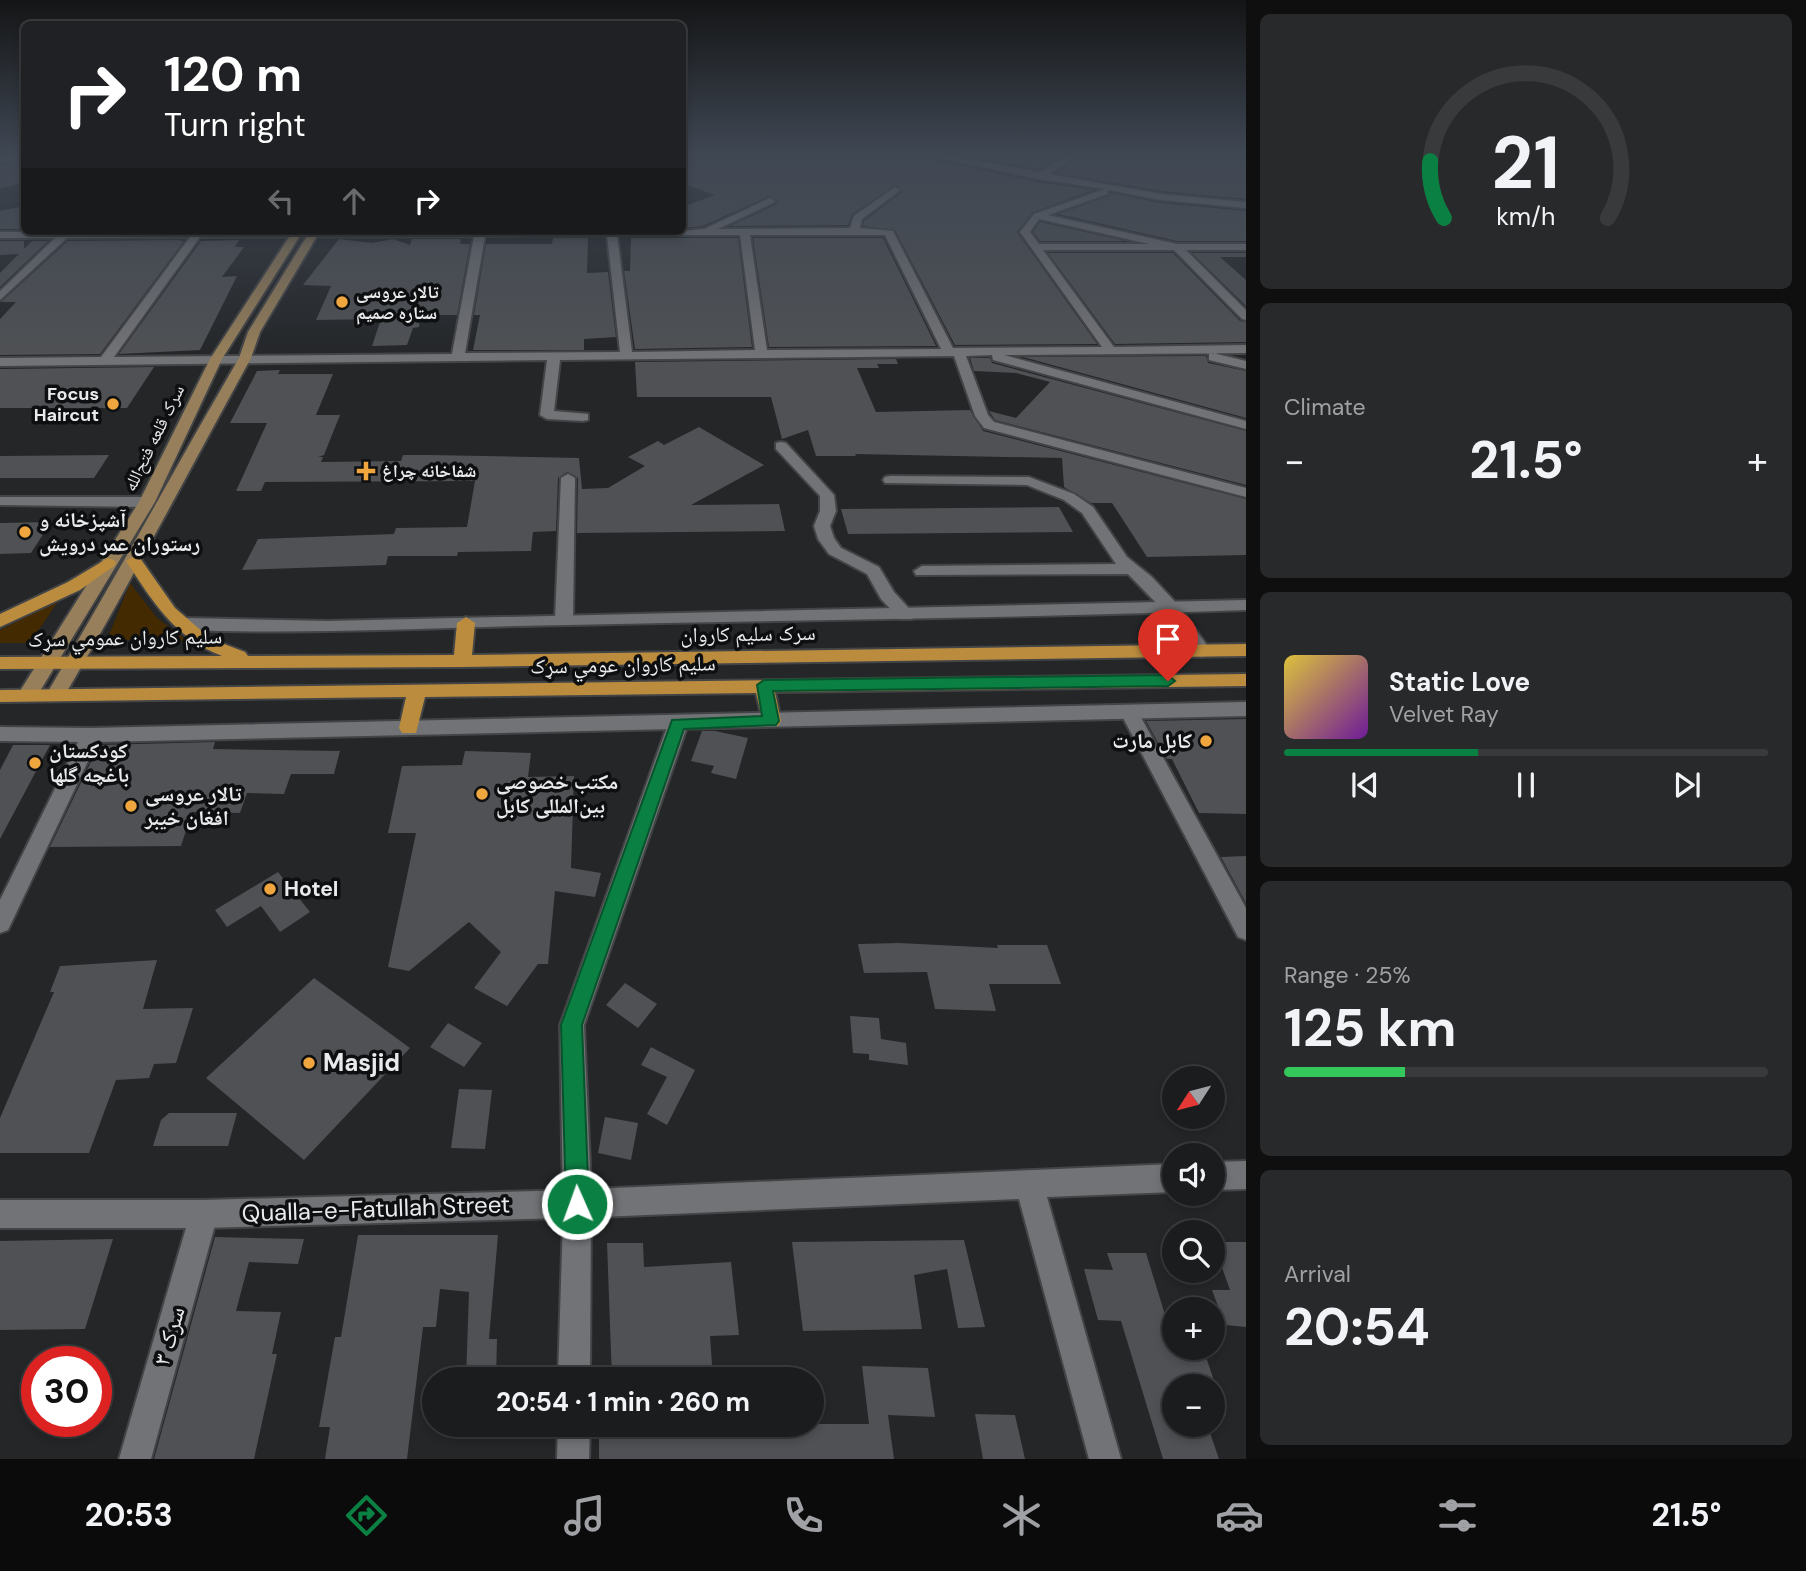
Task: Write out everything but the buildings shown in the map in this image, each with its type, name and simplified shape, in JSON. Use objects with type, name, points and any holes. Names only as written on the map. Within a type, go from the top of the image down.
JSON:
[{"type":"main road","name":"سرک قلعه فتح‌الله","points":[[27,696],[147,502],[216,359],[295,235]]},
{"type":"main road","name":"سرک قلعه فتح‌الله","points":[[55,695],[134,561],[163,503],[245,358],[254,332],[312,235]]},
{"type":"main road","points":[[134,561],[169,611],[205,643],[250,660]]},
{"type":"main road","points":[[0,621],[74,586],[108,563]]},
{"type":"main road","points":[[462,661],[466,623]]},
{"type":"main road","name":"سرک سلیم کاروان","points":[[250,660],[462,661],[1246,650]]},
{"type":"main road","name":"سلیم کاروان عمومي سړک","points":[[0,663],[250,660]]},
{"type":"main road","name":"سلیم کاروان عومي سړک","points":[[0,696],[1246,680]]},
{"type":"main road","points":[[764,685],[771,721]]},
{"type":"main road","points":[[409,728],[417,691]]},
{"type":"street","points":[[705,231],[729,220]]},
{"type":"street","points":[[854,231],[857,220]]},
{"type":"street","points":[[1034,220],[1025,232],[1111,350]]},
{"type":"street","points":[[1055,220],[1177,247],[1246,317]]},
{"type":"street","points":[[686,231],[889,233],[954,352],[982,416],[989,425],[1246,493]]},
{"type":"street","points":[[745,232],[761,353]]},
{"type":"street","points":[[0,235],[21,234]]},
{"type":"street","points":[[0,297],[64,235]]},
{"type":"street","points":[[106,359],[197,235]]},
{"type":"street","points":[[458,356],[480,235]]},
{"type":"street","points":[[612,235],[626,355]]},
{"type":"street","points":[[1036,247],[1246,247]]},
{"type":"street","points":[[1182,349],[1246,365]]},
{"type":"street","points":[[0,362],[1246,349]]},
{"type":"street","points":[[987,351],[1002,359],[1246,425]]},
{"type":"street","points":[[554,355],[547,415],[583,417]]},
{"type":"street","points":[[781,446],[827,495],[828,511],[822,526],[826,539],[835,551],[873,571],[887,596],[906,615]]},
{"type":"street","points":[[564,619],[568,478]]},
{"type":"street","points":[[890,480],[1029,481],[1069,497],[1088,510],[1128,569],[1146,581],[1171,608],[1202,651]]},
{"type":"street","points":[[0,500],[147,502]]},
{"type":"street","points":[[922,571],[1128,569]]},
{"type":"street","points":[[184,624],[466,623],[564,619],[906,615],[1246,605]]},
{"type":"street","points":[[0,734],[91,735],[678,724],[1246,709]]},
{"type":"street","points":[[1129,712],[1246,930]]},
{"type":"street","points":[[574,1367],[577,1204],[572,1025],[678,724]]},
{"type":"street","points":[[0,923],[91,735]]},
{"type":"street","points":[[1225,1176],[1246,1175]]},
{"type":"street","name":"Qualla-e-Fatullah Street","points":[[0,1214],[204,1214],[577,1204],[1162,1178]]},
{"type":"street","points":[[1029,1184],[1105,1459]]},
{"type":"street","name":"سرک ۳","points":[[135,1459],[204,1214]]},
{"type":"street","points":[[573,1459],[574,1437]]},
{"type":"shaded area","points":[[130,583],[157,618],[188,641],[107,640]]},
{"type":"shaded area","points":[[59,600],[30,643],[0,643],[0,630]]},
{"type":"place","name":"تالار عروسی ستاره صمیم","points":[[342,302]]},
{"type":"place","name":"Focus Haircut","points":[[113,404]]},
{"type":"place","name":"شفاخانه چراغ","points":[[366,471]]},
{"type":"place","name":"آشپزخانه و رستوران عمر درویش","points":[[25,532]]},
{"type":"place","name":"کابل مارت","points":[[1206,741]]},
{"type":"place","name":"کودکستان باغچه گلها","points":[[35,763]]},
{"type":"place","name":"مکتب خصوصی بین‌المللی کابل","points":[[482,794]]},
{"type":"place","name":"تالار عروسی افغان خیبر","points":[[131,806]]},
{"type":"place","name":"Hotel","points":[[270,889]]},
{"type":"place","name":"Masjid","points":[[309,1063]]},
{"type":"route","points":[[577,1204],[572,1025],[678,724],[771,721],[764,685],[1168,681]]}]
